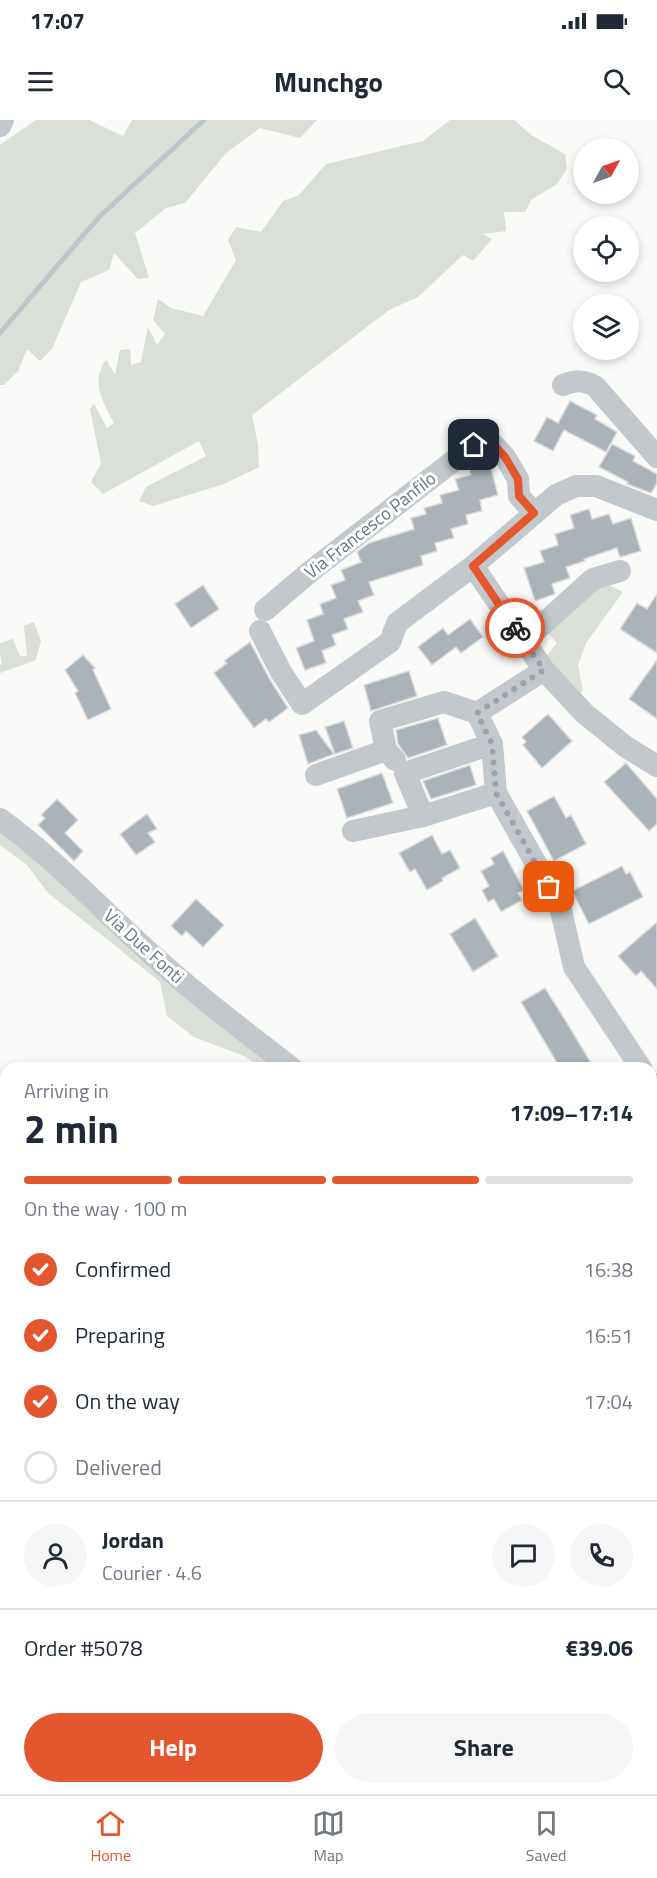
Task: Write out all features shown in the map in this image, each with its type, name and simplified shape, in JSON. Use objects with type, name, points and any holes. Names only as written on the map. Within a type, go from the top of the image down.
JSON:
[{"type":"street","points":[[0,126],[3,120]]},
{"type":"street","points":[[563,385],[575,380],[586,381],[596,386],[657,457]]},
{"type":"street","name":"Via Francesco Panfilo","points":[[485,442],[494,445],[505,457],[518,479],[519,496],[534,513],[473,566],[397,623],[390,642],[302,705],[280,672],[262,620],[311,571],[474,445],[485,442]]},
{"type":"street","points":[[534,513],[556,495],[576,486],[596,486],[657,510]]},
{"type":"street","points":[[473,566],[544,670],[584,713],[626,747],[657,766]]},
{"type":"street","points":[[524,641],[593,579],[620,571]]},
{"type":"street","points":[[477,713],[544,670]]},
{"type":"street","points":[[423,816],[405,773],[386,750],[380,721],[444,702],[477,713],[492,744],[496,793],[560,906],[574,967],[637,1062]]},
{"type":"street","points":[[405,773],[492,744]]},
{"type":"street","points":[[316,775],[386,750]]},
{"type":"street","points":[[354,831],[423,816],[496,793]]},
{"type":"street","name":"Via Due Fonti","points":[[0,819],[39,851],[207,1003],[284,1062]]},
{"type":"shaded area","points":[[36,120],[89,120],[123,136],[132,120],[317,120],[300,138],[260,128],[226,153],[185,203],[166,208],[135,233],[149,278],[138,279],[114,253],[109,270],[81,282],[52,349],[40,361],[27,349],[18,371],[4,385],[0,385],[0,145]]},
{"type":"shaded area","points":[[450,120],[514,120],[531,135],[565,154],[567,169],[557,184],[531,200],[525,212],[504,212],[506,231],[483,234],[492,239],[473,261],[463,255],[418,297],[389,310],[252,415],[258,445],[259,467],[224,484],[153,506],[139,501],[146,487],[206,456],[199,441],[103,494],[91,482],[101,464],[90,409],[94,404],[107,428],[114,423],[100,392],[101,368],[106,360],[115,374],[120,350],[130,349],[131,365],[141,362],[148,327],[157,345],[165,334],[153,320],[158,299],[171,308],[203,316],[236,260],[228,240],[236,227],[261,232],[283,201],[299,195],[326,164],[423,141]]},
{"type":"shaded area","points":[[600,581],[623,592],[586,643],[578,665],[583,691],[578,695],[545,658],[557,643],[546,631]]},
{"type":"shaded area","points":[[34,622],[41,641],[36,660],[0,673],[2,663],[0,643],[13,639],[20,656],[27,656],[24,626]]},
{"type":"shaded area","points":[[0,829],[278,1062],[252,1062],[244,1056],[194,1037],[167,1016],[160,982],[48,893],[27,865],[0,845]]},
{"type":"building","points":[[570,401],[597,415],[595,419],[617,432],[606,452],[564,430],[553,451],[534,441],[547,417],[558,423]]},
{"type":"building","points":[[612,444],[635,456],[633,461],[657,474],[657,483],[651,493],[627,484],[628,482],[599,467]]},
{"type":"building","points":[[489,461],[498,495],[480,500],[482,511],[466,515],[468,524],[451,529],[454,538],[435,543],[437,551],[421,556],[423,565],[369,582],[374,595],[358,601],[363,612],[344,619],[348,629],[332,635],[336,645],[322,651],[326,663],[305,670],[296,648],[314,641],[307,620],[323,614],[320,604],[336,598],[331,585],[345,580],[341,570],[361,562],[357,552],[369,543],[414,529],[411,518],[426,514],[424,508],[442,503],[440,495],[459,490],[455,479],[471,475],[469,466]]},
{"type":"building","points":[[589,509],[592,519],[609,514],[613,524],[631,518],[641,551],[620,557],[617,548],[566,567],[570,578],[552,584],[555,594],[535,601],[524,568],[544,562],[540,551],[558,545],[555,534],[574,528],[570,515]]},
{"type":"building","points":[[203,585],[219,609],[191,628],[175,604]]},
{"type":"building","points":[[657,594],[657,653],[620,629],[637,603],[647,609]]},
{"type":"building","points":[[470,619],[483,637],[461,653],[456,647],[432,665],[418,647],[443,628],[448,635]]},
{"type":"building","points":[[250,642],[288,708],[269,722],[266,719],[254,728],[214,673],[227,663],[224,661]]},
{"type":"building","points":[[83,655],[95,668],[93,670],[111,709],[88,720],[75,693],[78,691],[65,670]]},
{"type":"building","points":[[657,660],[657,719],[629,699]]},
{"type":"building","points":[[409,671],[417,696],[371,711],[364,685]]},
{"type":"building","points":[[548,714],[572,741],[542,768],[523,745],[526,742],[522,737]]},
{"type":"building","points":[[438,718],[447,745],[408,758],[398,744],[396,730]]},
{"type":"building","points":[[344,721],[353,748],[335,754],[325,727]]},
{"type":"building","points":[[316,730],[334,754],[308,764],[299,735]]},
{"type":"building","points":[[626,763],[657,799],[657,824],[649,831],[604,782]]},
{"type":"building","points":[[470,765],[476,785],[431,799],[423,781]]},
{"type":"building","points":[[382,773],[393,803],[347,818],[337,789]]},
{"type":"building","points":[[554,796],[566,818],[571,815],[586,844],[554,861],[527,811]]},
{"type":"building","points":[[57,799],[78,820],[65,833],[83,851],[74,861],[38,825],[45,818],[41,815]]},
{"type":"building","points":[[147,814],[157,829],[148,833],[155,842],[136,855],[120,834]]},
{"type":"building","points":[[432,835],[442,854],[450,850],[460,868],[427,890],[415,869],[410,872],[399,853]]},
{"type":"building","points":[[503,851],[524,890],[518,893],[522,900],[501,912],[494,899],[488,902],[482,890],[489,886],[481,871],[494,864],[491,858]]},
{"type":"building","points":[[622,866],[626,874],[630,872],[643,897],[589,924],[572,891]]},
{"type":"building","points":[[196,899],[224,925],[203,947],[186,931],[182,936],[171,926]]},
{"type":"building","points":[[475,918],[498,956],[473,972],[450,934]]},
{"type":"building","points":[[657,922],[657,989],[641,971],[636,976],[618,956]]},
{"type":"building","points":[[545,988],[590,1062],[556,1062],[521,1002]]},
{"type":"waterway","points":[[0,333],[99,217],[204,120]]},
{"type":"way so far","points":[[515,628],[544,670],[477,713],[492,744],[496,793],[549,887]]},
{"type":"route","points":[[474,445],[485,442],[494,445],[505,457],[518,479],[519,496],[534,513],[473,566],[515,628]]}]
